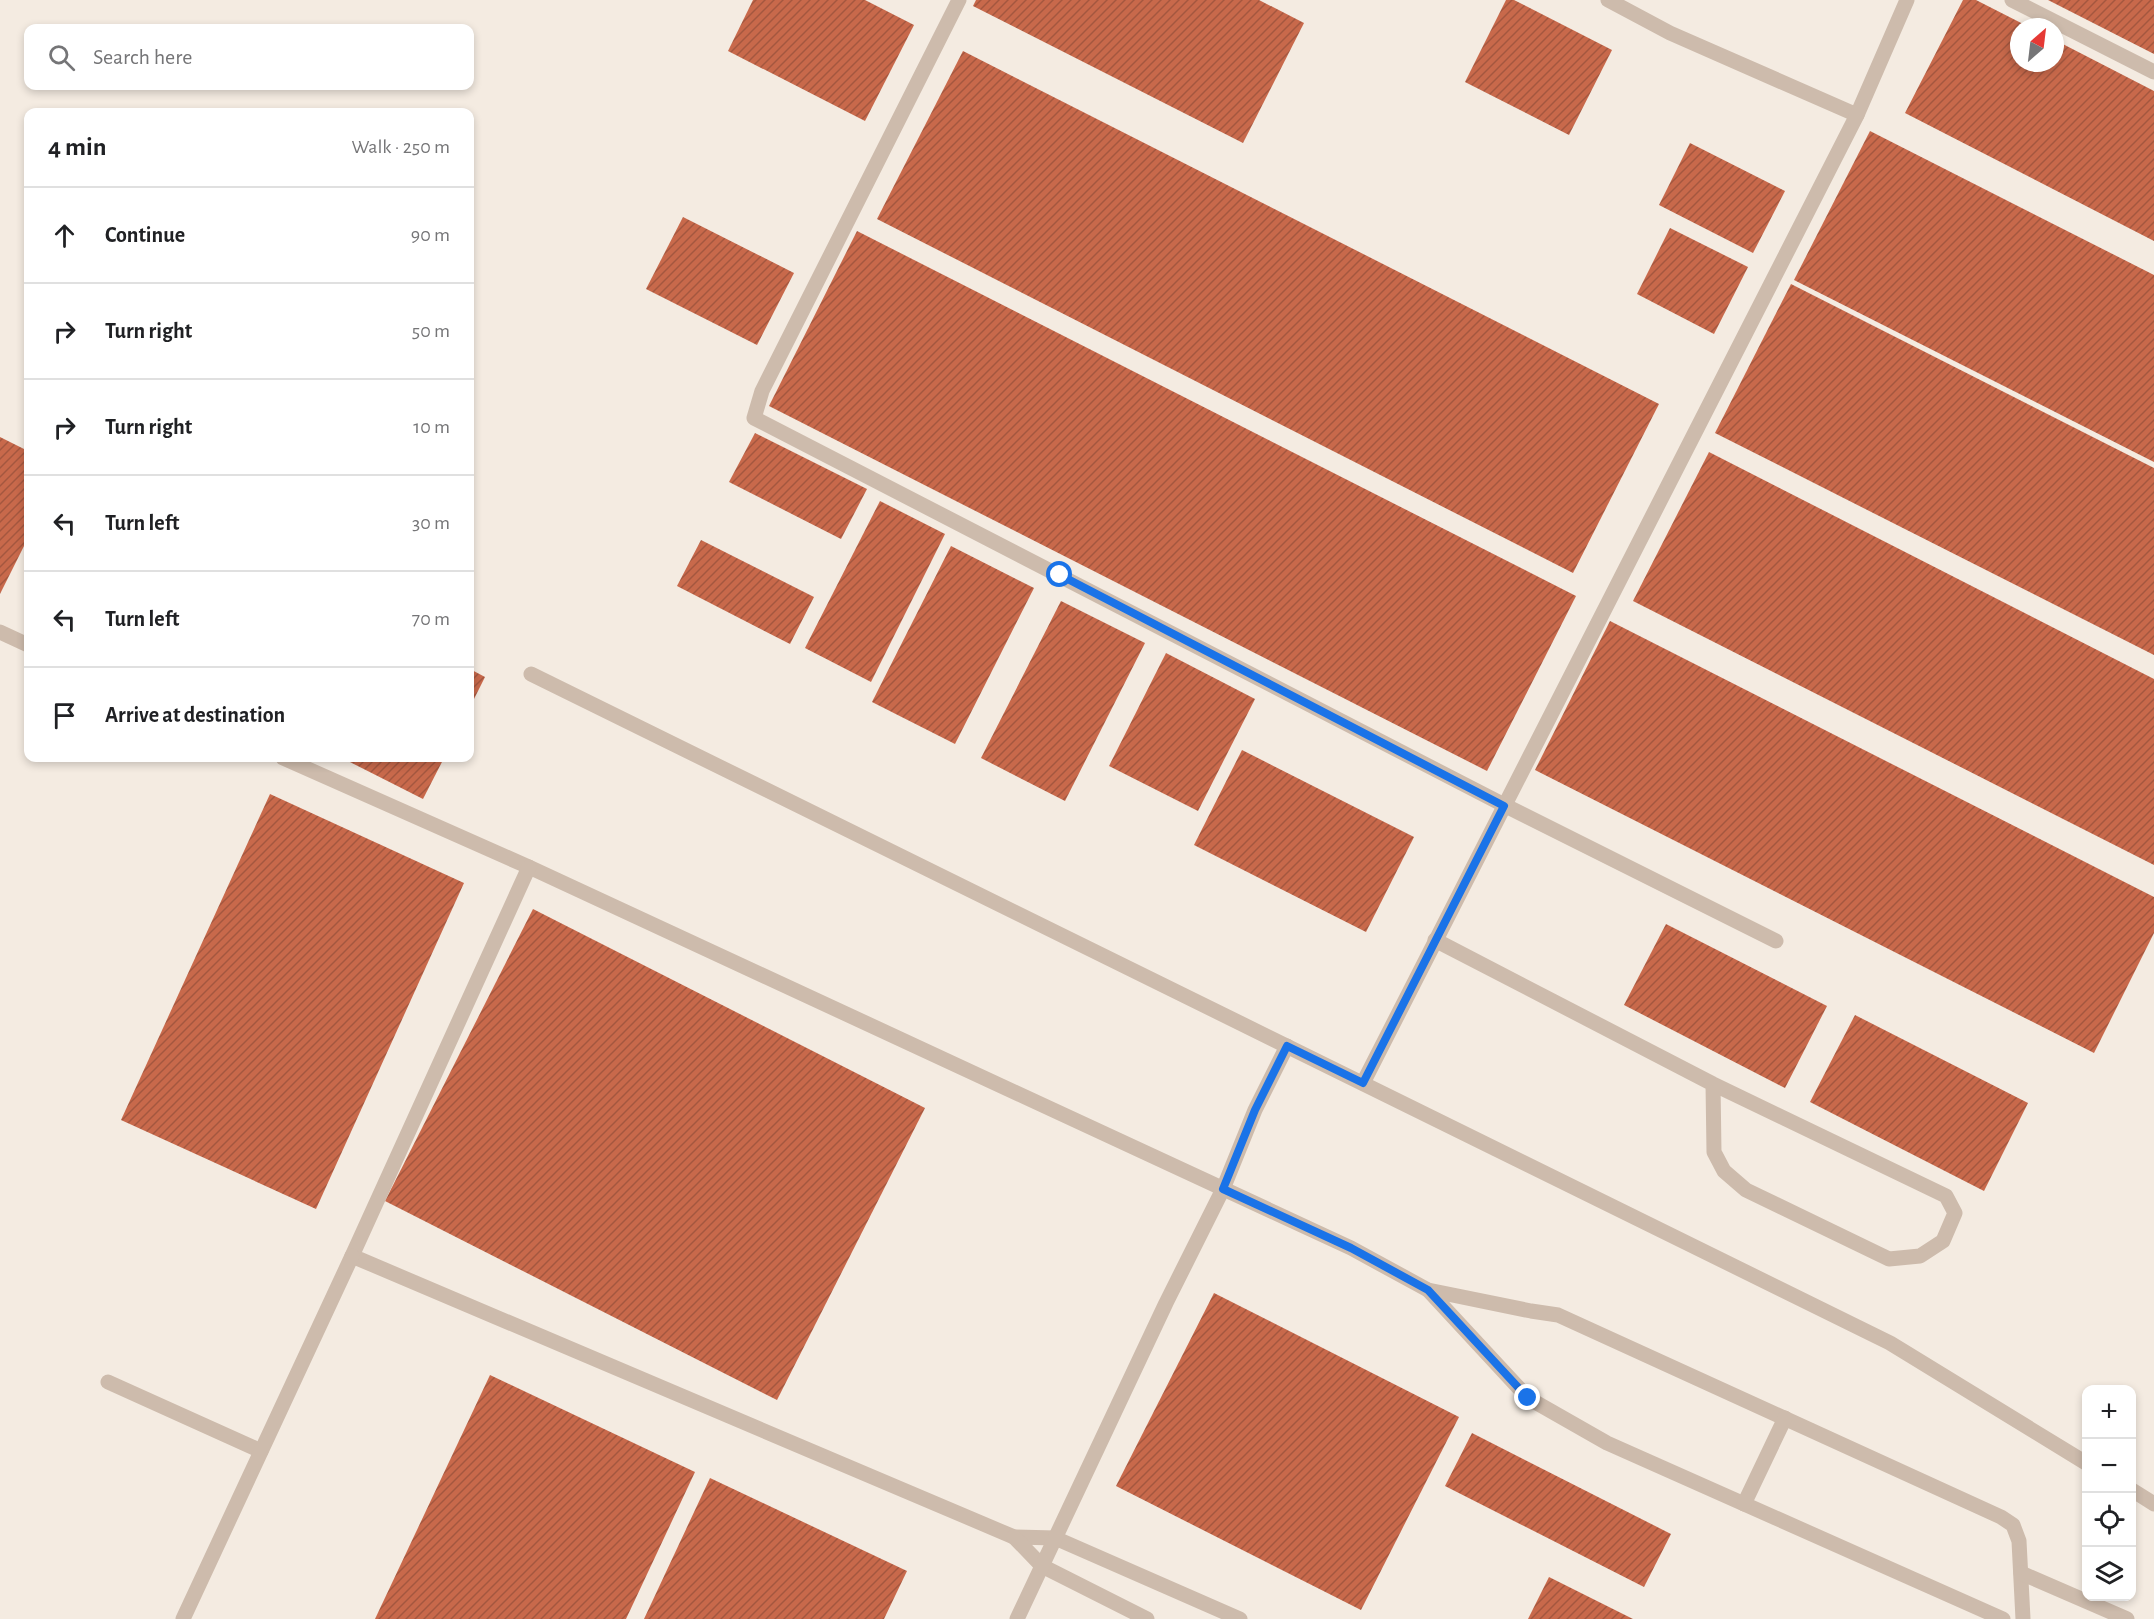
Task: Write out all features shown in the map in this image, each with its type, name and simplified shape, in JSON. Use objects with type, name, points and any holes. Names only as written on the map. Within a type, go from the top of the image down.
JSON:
[{"type":"lane","points":[[959,0],[762,391],[754,418],[1504,806],[1776,941]]},
{"type":"lane","points":[[1608,0],[1670,33],[1857,115]]},
{"type":"lane","points":[[1363,1083],[1857,115],[1907,0]]},
{"type":"lane","points":[[2013,0],[2154,72]]},
{"type":"lane","points":[[0,632],[24,643]]},
{"type":"lane","points":[[531,674],[1890,1343],[2082,1461]]},
{"type":"lane","points":[[292,762],[530,867],[1351,1248],[1428,1290],[1558,1315],[2001,1517],[2013,1525],[2019,1541],[2024,1619]]},
{"type":"lane","points":[[183,1619],[530,867]]},
{"type":"lane","points":[[1435,940],[1713,1084],[1946,1196],[1955,1212],[1943,1241],[1920,1256],[1889,1259],[1746,1190],[1724,1171],[1714,1152],[1713,1084]]},
{"type":"lane","points":[[1017,1619],[1166,1303],[1223,1189],[1255,1110],[1287,1046]]},
{"type":"lane","points":[[352,1256],[1014,1537],[1055,1538],[1240,1619]]},
{"type":"lane","points":[[1428,1290],[1528,1398],[1607,1443],[2002,1619]]},
{"type":"lane","points":[[108,1382],[261,1451]]},
{"type":"lane","points":[[1744,1504],[1785,1418]]},
{"type":"lane","points":[[2136,1493],[2154,1504]]},
{"type":"lane","points":[[1014,1537],[1042,1566],[1148,1619]]},
{"type":"lane","points":[[2021,1573],[2127,1619]]},
{"type":"building","points":[[753,0],[865,0],[914,25],[865,121],[728,51]]},
{"type":"building","points":[[976,0],[1259,0],[1304,23],[1243,143],[973,6]]},
{"type":"building","points":[[1506,0],[1514,0],[1612,50],[1569,135],[1465,82]]},
{"type":"building","points":[[1963,0],[1976,0],[2011,18],[2010,72],[2064,72],[2064,45],[2154,91],[2154,241],[1905,113]]},
{"type":"building","points":[[2048,0],[2154,0],[2154,54]]},
{"type":"building","points":[[963,51],[1659,404],[1573,573],[877,219]]},
{"type":"building","points":[[1870,131],[2154,275],[2154,462],[1794,280]]},
{"type":"building","points":[[1690,143],[1785,191],[1753,253],[1659,205]]},
{"type":"building","points":[[683,217],[794,273],[757,345],[646,289]]},
{"type":"building","points":[[1670,228],[1748,267],[1714,334],[1637,294]]},
{"type":"building","points":[[857,231],[1576,596],[1487,771],[769,406]]},
{"type":"building","points":[[1791,284],[2154,468],[2154,655],[1715,433]]},
{"type":"building","points":[[755,433],[867,489],[841,539],[729,482]]},
{"type":"building","points":[[0,437],[24,449],[24,546],[0,594]]},
{"type":"building","points":[[1709,452],[2154,679],[2154,865],[1633,601]]},
{"type":"building","points":[[880,501],[945,534],[871,682],[805,648]]},
{"type":"building","points":[[701,540],[814,597],[790,644],[677,586]]},
{"type":"building","points":[[951,546],[1034,588],[955,744],[872,702]]},
{"type":"building","points":[[1061,601],[1145,643],[1065,801],[981,758]]},
{"type":"building","points":[[1610,621],[2154,897],[2154,933],[2094,1053],[1535,770]]},
{"type":"building","points":[[1166,653],[1255,699],[1198,811],[1109,766]]},
{"type":"building","points":[[474,671],[485,677],[474,699]]},
{"type":"building","points":[[1242,750],[1414,837],[1366,932],[1194,845]]},
{"type":"building","points":[[350,762],[442,762],[423,799]]},
{"type":"building","points":[[270,794],[464,883],[316,1209],[121,1120]]},
{"type":"building","points":[[533,909],[925,1108],[777,1400],[385,1201]]},
{"type":"building","points":[[1666,924],[1827,1006],[1785,1088],[1624,1005]]},
{"type":"building","points":[[1855,1015],[2028,1103],[1984,1191],[1810,1102]]},
{"type":"building","points":[[1214,1293],[1459,1417],[1361,1610],[1116,1486]]},
{"type":"building","points":[[490,1375],[695,1472],[626,1619],[375,1619]]},
{"type":"building","points":[[1472,1433],[1671,1534],[1644,1587],[1445,1486]]},
{"type":"building","points":[[710,1478],[907,1571],[884,1619],[644,1619]]},
{"type":"building","points":[[1549,1577],[1633,1619],[1528,1619]]},
{"type":"route","points":[[1060,575],[1504,806],[1363,1083],[1287,1046],[1255,1110],[1223,1189],[1351,1248],[1428,1290],[1528,1398]]}]
